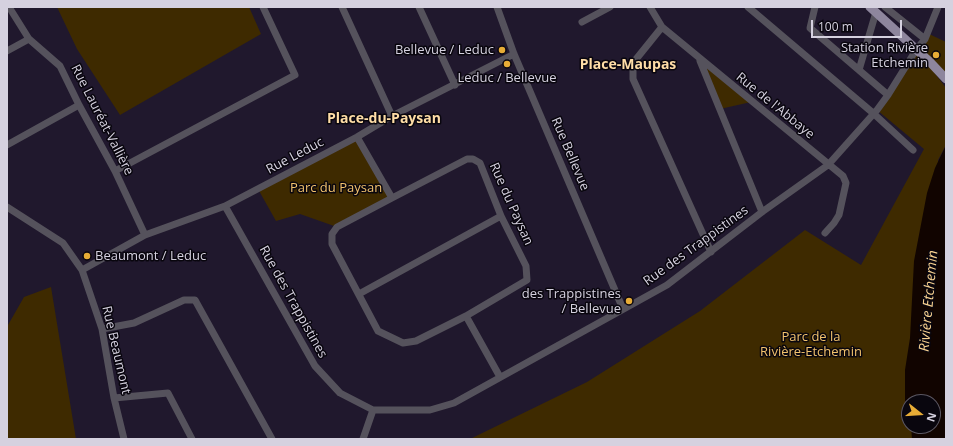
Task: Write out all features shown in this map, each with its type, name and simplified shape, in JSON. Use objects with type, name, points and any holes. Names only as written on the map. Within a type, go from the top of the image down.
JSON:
[{"type":"main road","points":[[873,10],[946,79]]},
{"type":"street","name":"Rue Lauréat-Vallière","points":[[9,7],[29,39],[60,66],[79,105],[115,171],[145,235]]},
{"type":"street","points":[[115,171],[295,75],[263,7]]},
{"type":"street","points":[[342,7],[392,116]]},
{"type":"street","points":[[419,7],[455,85]]},
{"type":"street","name":"Rue Bellevue","points":[[497,7],[514,54],[623,309]]},
{"type":"street","points":[[582,22],[610,7]]},
{"type":"street","name":"Rue de l'Abbaye","points":[[650,7],[662,27],[843,176],[846,183],[839,215],[825,233]]},
{"type":"street","points":[[748,7],[874,113],[913,150]]},
{"type":"street","points":[[816,7],[810,28],[888,95]]},
{"type":"street","points":[[885,7],[925,39]]},
{"type":"street","name":"Rue des Trappistines","points":[[225,206],[315,366],[340,393],[374,410],[430,410],[454,403],[666,286],[762,212],[828,165],[888,95],[916,50],[925,39],[938,7]]},
{"type":"street","points":[[859,70],[873,10]]},
{"type":"street","points":[[662,27],[633,63],[633,79],[711,252]]},
{"type":"street","points":[[7,51],[29,39]]},
{"type":"street","name":"Rue Leduc","points":[[82,270],[145,235],[225,206],[357,137],[392,116],[514,54]]},
{"type":"street","points":[[699,59],[762,212]]},
{"type":"street","points":[[7,145],[79,105]]},
{"type":"street","points":[[357,137],[392,198]]},
{"type":"street","name":"Rue du Paysan","points":[[467,159],[473,159],[480,163],[501,216],[526,266],[527,280],[466,316],[416,341],[403,342],[378,331],[332,244],[332,234],[337,227],[392,198],[467,159]]},
{"type":"street","name":"Rue Beaumont","points":[[7,207],[63,243],[82,270],[102,329],[114,398],[124,439]]},
{"type":"street","points":[[359,294],[501,216]]},
{"type":"street","points":[[102,329],[134,323],[184,300],[195,300],[272,439]]},
{"type":"street","points":[[466,316],[500,377]]},
{"type":"street","points":[[114,398],[168,393],[192,439]]},
{"type":"street","points":[[363,439],[374,410]]},
{"type":"green space","points":[[57,7],[249,7],[261,34],[120,115],[77,49]]},
{"type":"green space","name":"Parc de la Rivière-Etchemin","points":[[927,33],[946,42],[946,74],[918,51],[946,88],[946,145],[938,160],[946,201],[910,394],[901,394],[901,434],[935,434],[937,439],[470,439],[587,382],[700,311],[805,230],[861,265],[924,149],[877,110]]},
{"type":"green space","points":[[699,59],[751,102],[720,109]]},
{"type":"green space","name":"Parc du Paysan","points":[[357,137],[392,198],[337,227],[300,214],[276,221],[258,189]]},
{"type":"green space","points":[[51,287],[76,439],[7,439],[7,324],[8,325],[24,297]]},
{"type":"water","name":"Rivière Etchemin","points":[[946,145],[946,439],[912,439],[912,434],[941,434],[941,394],[905,394],[905,370],[910,338],[914,261],[927,193],[935,168]]},
{"type":"place","name":"Bellevue / Leduc","points":[[502,50]]},
{"type":"place","name":"Station Rivière Etchemin","points":[[936,55]]},
{"type":"place","name":"Leduc / Bellevue","points":[[507,64]]},
{"type":"place","name":"Beaumont / Leduc","points":[[87,256]]},
{"type":"place","name":"des Trappistines / Bellevue","points":[[629,301]]},
{"type":"district","name":"Place-Maupas","points":[[628,65]]},
{"type":"district","name":"Place-du-Paysan","points":[[384,119]]}]
